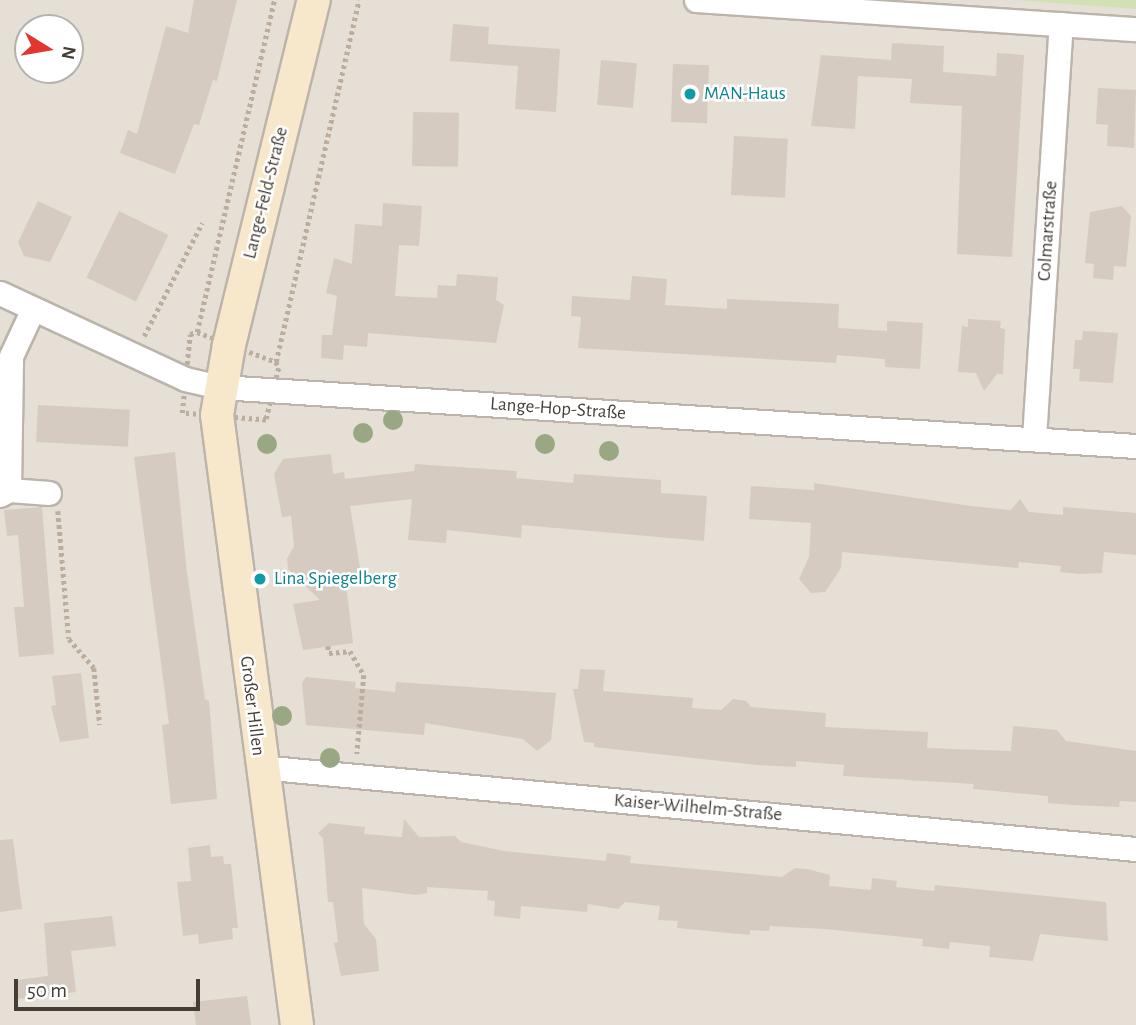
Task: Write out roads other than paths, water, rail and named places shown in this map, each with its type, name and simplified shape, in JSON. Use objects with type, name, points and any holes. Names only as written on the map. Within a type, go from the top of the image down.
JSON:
[{"type":"street","name":"Lange-Feld-Straße","points":[[221,387],[314,0]]},
{"type":"street","points":[[696,0],[1136,29]]},
{"type":"street","name":"Colmarstraße","points":[[1034,438],[1062,24]]},
{"type":"street","name":"Lange-Hop-Straße","points":[[0,293],[185,379],[221,387],[1136,446]]},
{"type":"street","points":[[33,309],[11,356],[5,492],[49,493]]},
{"type":"street","name":"Großer Hillen","points":[[221,387],[217,415],[260,767],[297,1025]]},
{"type":"street","name":"Kaiser-Wilhelm-Straße","points":[[260,767],[1136,849]]},
{"type":"place","name":"MAN-Haus","points":[[690,94]]},
{"type":"place","name":"Lina Spiegelberg","points":[[260,579]]}]
